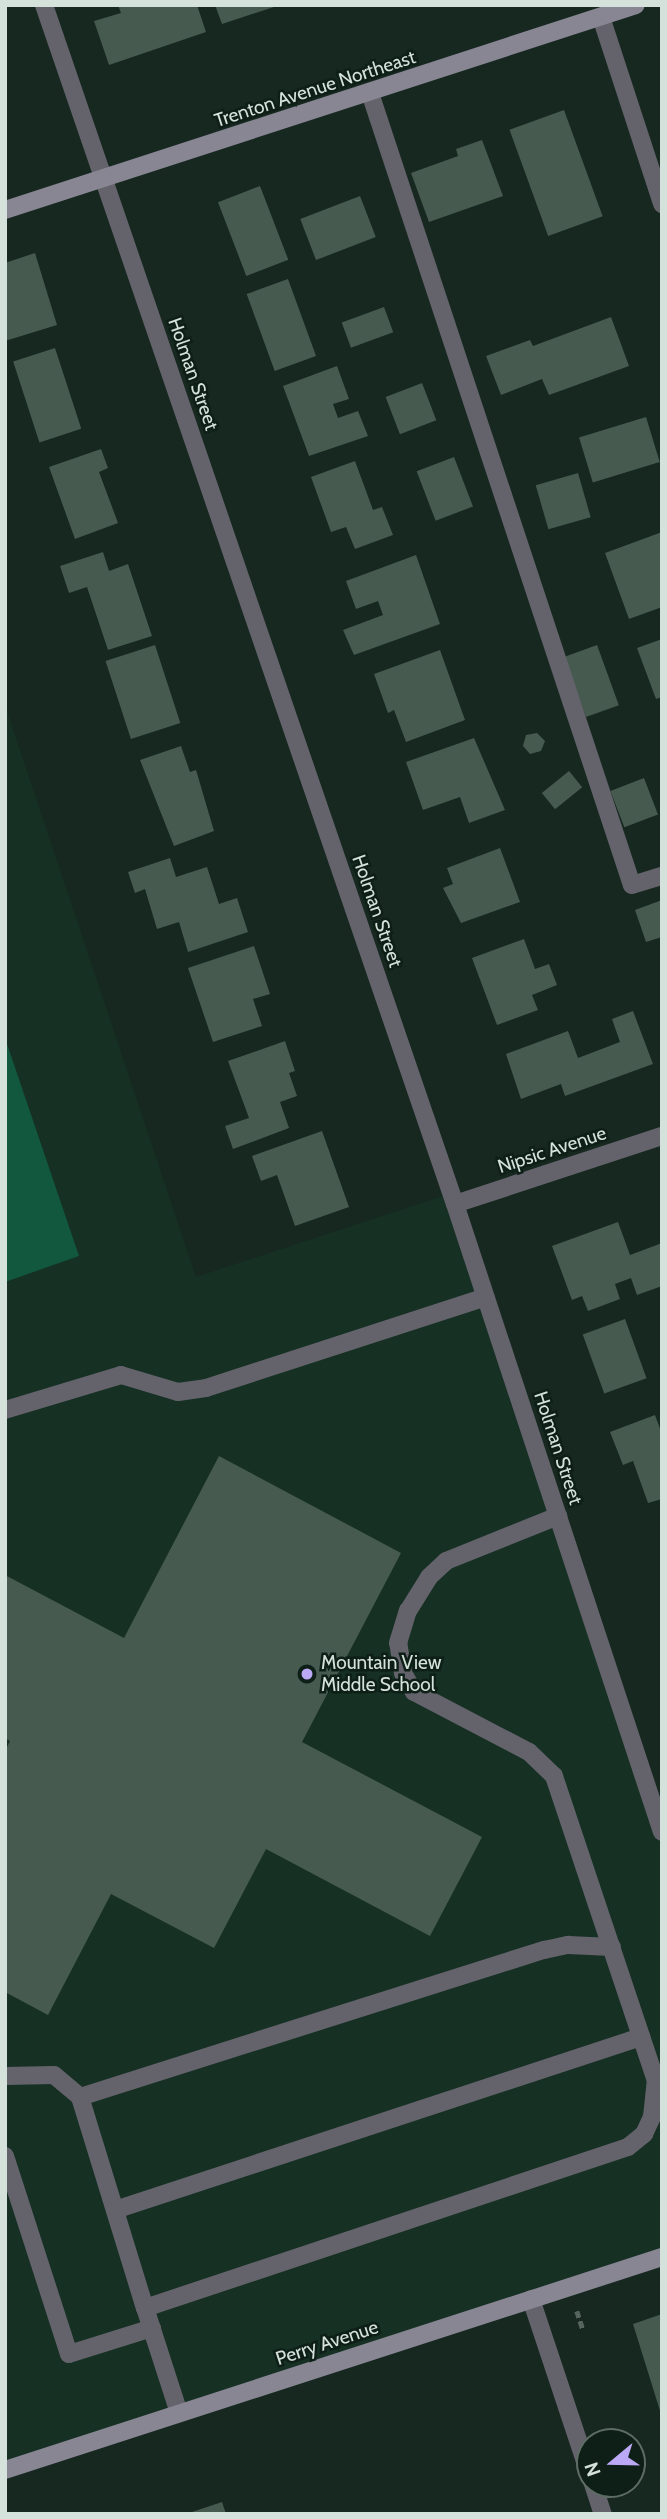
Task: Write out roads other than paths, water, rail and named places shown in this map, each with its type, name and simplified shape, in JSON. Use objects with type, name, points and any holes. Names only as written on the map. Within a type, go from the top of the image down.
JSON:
[{"type":"main road","name":"Trenton Avenue Northeast","points":[[5,210],[636,5]]},
{"type":"main road","name":"Perry Avenue","points":[[5,2470],[662,2257]]},
{"type":"street","name":"Holman Street","points":[[44,5],[455,1204],[662,1832]]},
{"type":"street","points":[[601,17],[662,204]]},
{"type":"street","points":[[370,93],[632,885],[662,876]]},
{"type":"street","name":"Nipsic Avenue","points":[[455,1204],[662,1136]]},
{"type":"street","points":[[5,1410],[121,1375],[178,1392],[206,1388],[486,1297]]},
{"type":"street","points":[[145,2308],[628,2147],[644,2134],[657,2099],[641,2037],[554,1776],[529,1752],[414,1692],[403,1673],[398,1643],[408,1611],[429,1577],[446,1561],[558,1516]]},
{"type":"street","points":[[80,2097],[544,1950],[612,1947]]},
{"type":"street","points":[[115,2210],[641,2037]]},
{"type":"street","points":[[5,2076],[54,2075],[80,2097],[179,2413]]},
{"type":"street","points":[[5,2155],[69,2354],[152,2328]]},
{"type":"street","points":[[531,2299],[576,2434]]},
{"type":"place","name":"Mountain View Middle School","points":[[307,1674]]}]
